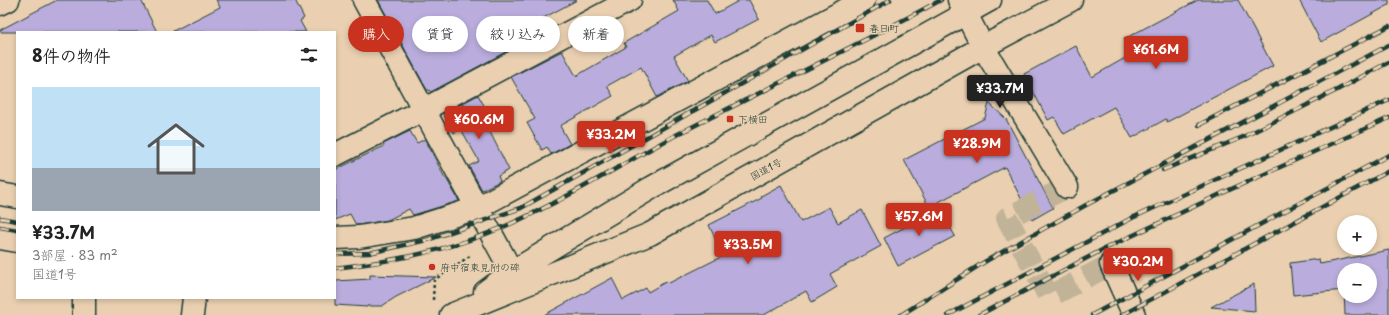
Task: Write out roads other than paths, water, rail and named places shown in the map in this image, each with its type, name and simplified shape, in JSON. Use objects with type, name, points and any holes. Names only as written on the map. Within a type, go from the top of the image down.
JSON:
[{"type":"main road","points":[[0,4],[8,0]]},
{"type":"main road","points":[[364,0],[512,272]]},
{"type":"main road","points":[[336,154],[424,110],[630,0]]},
{"type":"main road","points":[[336,238],[359,237],[414,228],[477,208],[864,0]]},
{"type":"main road","name":"国道1号","points":[[451,315],[512,272],[651,188],[962,7],[990,0]]},
{"type":"main road","name":"国道1号","points":[[451,315],[650,234],[983,47],[1071,0]]},
{"type":"main road","points":[[962,7],[983,47],[1067,187]]},
{"type":"main road","points":[[0,194],[16,197]]},
{"type":"main road","points":[[0,238],[16,241]]},
{"type":"main road","points":[[1111,264],[1134,315]]},
{"type":"main road","points":[[84,299],[84,315]]},
{"type":"main road","points":[[192,315],[194,299]]},
{"type":"tunnel","points":[[1067,187],[1007,218],[1049,297],[1111,264]]},
{"type":"railway","points":[[336,254],[369,253],[427,240],[521,208],[890,0]]},
{"type":"railway","points":[[336,268],[375,263],[434,251],[472,239],[515,222],[563,198],[678,134],[941,0]]},
{"type":"railway","points":[[1199,125],[1389,26]]},
{"type":"railway","points":[[901,315],[986,261],[1086,205],[1389,45]]},
{"type":"railway","points":[[1163,170],[1243,137],[1389,62]]},
{"type":"railway","points":[[948,315],[1132,218],[1389,100]]},
{"type":"railway","points":[[979,315],[1104,249],[1227,191],[1389,118]]},
{"type":"railway","points":[[1092,315],[1389,155]]},
{"type":"railway","points":[[1122,315],[1389,171]]},
{"type":"railway","points":[[0,218],[16,221]]},
{"type":"railway","points":[[0,227],[16,230]]},
{"type":"place","name":"春日町","points":[[860,28]]},
{"type":"place","name":"下横田","points":[[730,119]]},
{"type":"place","name":"府中宿東見附の碑","points":[[432,267]]}]
